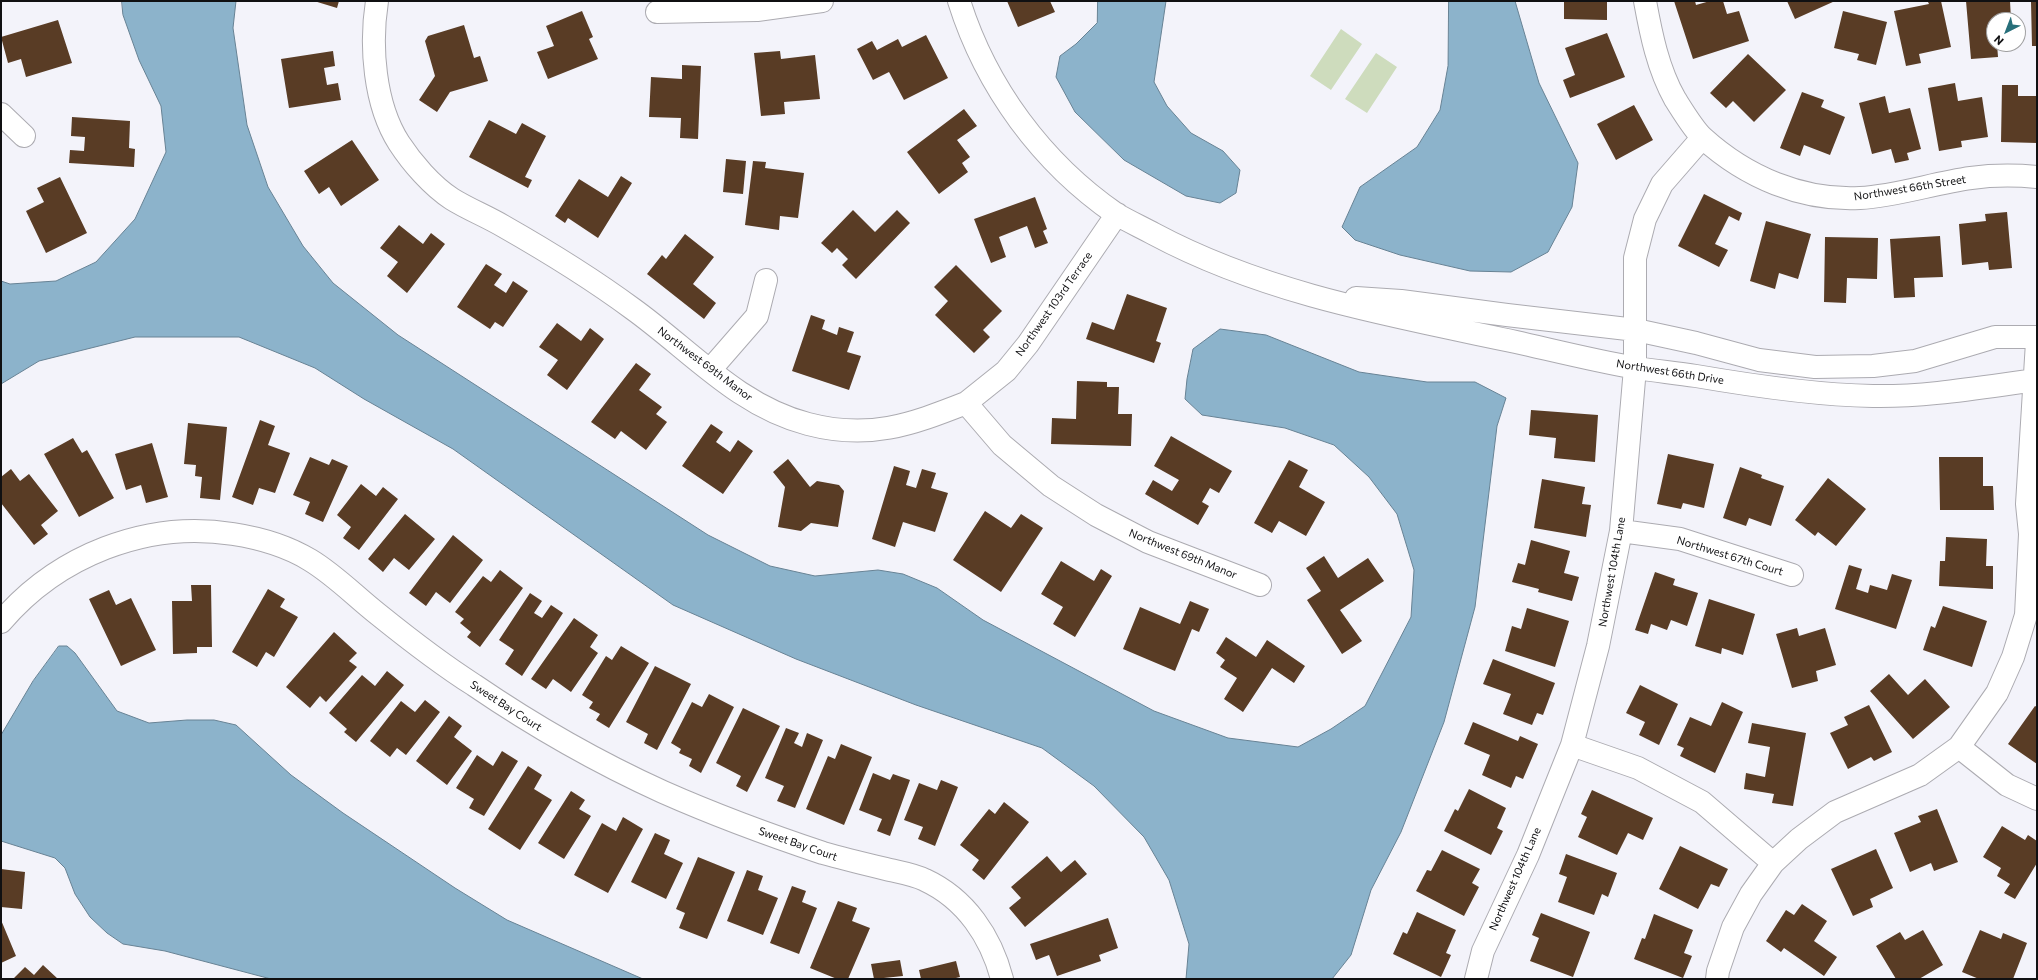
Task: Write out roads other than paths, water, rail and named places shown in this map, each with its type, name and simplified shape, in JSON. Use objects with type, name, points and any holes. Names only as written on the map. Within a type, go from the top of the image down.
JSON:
[{"type":"street","name":"Northwest 69th Manor","points":[[377,1],[373,26],[375,70],[383,107],[398,142],[422,172],[451,198],[558,258],[633,309],[741,394],[772,412],[809,424],[852,431],[890,429],[930,418],[966,403],[1002,445],[1051,486],[1096,515],[1148,542],[1260,586]]},
{"type":"street","points":[[657,12],[758,10],[822,1]]},
{"type":"street","name":"Northwest 66th Drive","points":[[959,1],[966,21],[993,81],[1030,136],[1072,179],[1117,214],[1181,248],[1218,264],[1309,294],[1396,318],[1635,368],[1752,385],[1873,396],[1924,394],[2035,380]]},
{"type":"street","name":"Northwest 66th Street","points":[[1645,1],[1660,65],[1675,99],[1702,138],[1743,168],[1781,187],[1822,198],[1861,198],[1971,178],[2014,175],[2037,177]]},
{"type":"street","points":[[1,114],[24,136]]},
{"type":"street","name":"Northwest 104th Lane","points":[[1476,979],[1483,951],[1528,854],[1572,745],[1598,646],[1621,531],[1635,368],[1635,258],[1645,219],[1662,184],[1702,138]]},
{"type":"street","name":"Northwest 103rd Terrace","points":[[966,403],[1006,371],[1028,344],[1117,214]]},
{"type":"street","points":[[710,370],[757,316],[766,280]]},
{"type":"street","name":"Northwest 66th Drive","points":[[1309,294],[1401,300],[1507,315],[1636,330],[1696,343],[1759,360],[1815,367],[1873,366],[1914,361],[1995,337],[2037,337]]},
{"type":"street","points":[[1718,979],[1718,971],[1732,927],[1751,894],[1774,863],[1799,839],[1835,812],[1920,775],[1959,747],[1997,693],[2013,657],[2026,615],[2033,535],[2027,504],[2037,342]]},
{"type":"street","name":"Northwest 67th Court","points":[[1621,531],[1680,538],[1792,575]]},
{"type":"street","name":"Sweet Bay Court","points":[[1,622],[19,601],[50,576],[84,556],[118,543],[153,535],[192,532],[231,534],[275,544],[310,560],[340,582],[417,645],[473,685],[545,731],[606,763],[663,792],[729,819],[843,859],[924,879],[948,894],[970,914],[985,934],[997,960],[1002,979]]},
{"type":"street","points":[[1572,745],[1638,768],[1702,802],[1774,863]]},
{"type":"street","points":[[1959,747],[2007,785],[2037,799]]},
{"type":"water","points":[[122,1],[236,1],[233,28],[247,125],[268,187],[303,246],[333,283],[398,335],[708,535],[770,566],[815,576],[878,570],[903,574],[937,588],[983,620],[1154,711],[1228,738],[1298,747],[1331,729],[1365,706],[1411,617],[1414,570],[1397,514],[1369,477],[1334,445],[1285,428],[1202,415],[1185,399],[1193,349],[1220,329],[1266,335],[1359,372],[1427,382],[1475,382],[1506,398],[1497,426],[1475,607],[1444,722],[1401,832],[1371,890],[1351,955],[1332,979],[1186,979],[1189,944],[1169,880],[1144,837],[1094,786],[1042,748],[916,705],[796,659],[673,605],[453,449],[364,399],[315,368],[239,337],[135,337],[39,361],[1,384],[1,281],[10,284],[56,281],[96,262],[135,219],[166,152],[161,106],[139,60],[123,15]]},
{"type":"water","points":[[1098,1],[1166,1],[1154,82],[1167,106],[1191,133],[1223,151],[1240,170],[1236,193],[1220,203],[1186,196],[1124,160],[1075,112],[1056,77],[1060,56],[1076,44],[1097,23]]},
{"type":"water","points":[[1449,1],[1515,1],[1539,83],[1578,163],[1572,207],[1548,252],[1511,272],[1470,271],[1400,255],[1355,240],[1342,227],[1360,187],[1417,147],[1440,110],[1448,66]]},
{"type":"water","points":[[59,646],[67,646],[75,653],[117,711],[149,723],[187,720],[214,720],[236,725],[291,775],[343,813],[455,888],[507,920],[643,979],[271,979],[165,951],[123,944],[107,933],[90,917],[75,894],[65,868],[55,858],[1,841],[1,735],[33,681]]}]
